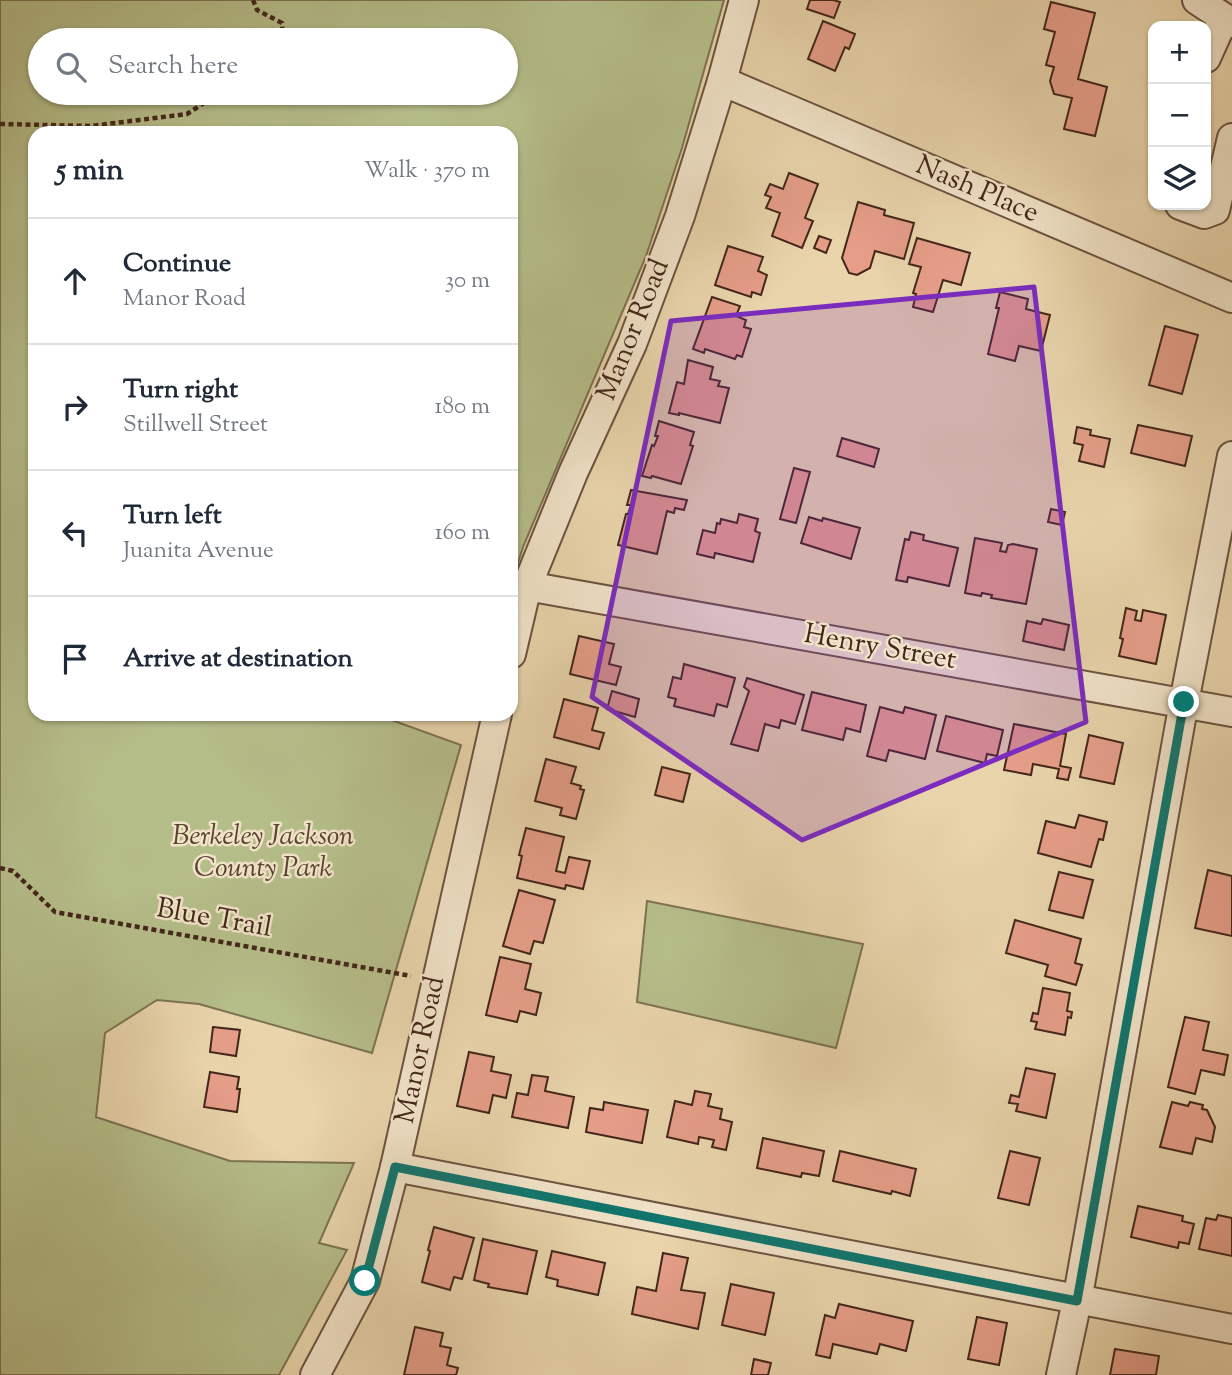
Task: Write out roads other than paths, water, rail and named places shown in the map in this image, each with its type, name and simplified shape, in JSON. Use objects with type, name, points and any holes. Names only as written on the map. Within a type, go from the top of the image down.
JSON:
[{"type":"street","name":"Manor Road","points":[[518,624],[527,586],[573,473],[632,344],[680,215],[744,0]]},
{"type":"street","points":[[1197,0],[1228,21],[1211,50]]},
{"type":"street","name":"Nash Place","points":[[722,81],[1232,298]]},
{"type":"street","points":[[1193,210],[1204,214],[1215,210],[1232,138]]},
{"type":"street","points":[[1061,1375],[1077,1301],[1184,702],[1232,456]]},
{"type":"street","name":"Henry Street","points":[[527,586],[1232,712]]},
{"type":"street","name":"Manor Road","points":[[315,1375],[365,1281],[395,1167],[495,721]]},
{"type":"street","points":[[395,1167],[1232,1329]]},
{"type":"park label","name":"Berkeley Jackson County Park","points":[[263,853]]}]
